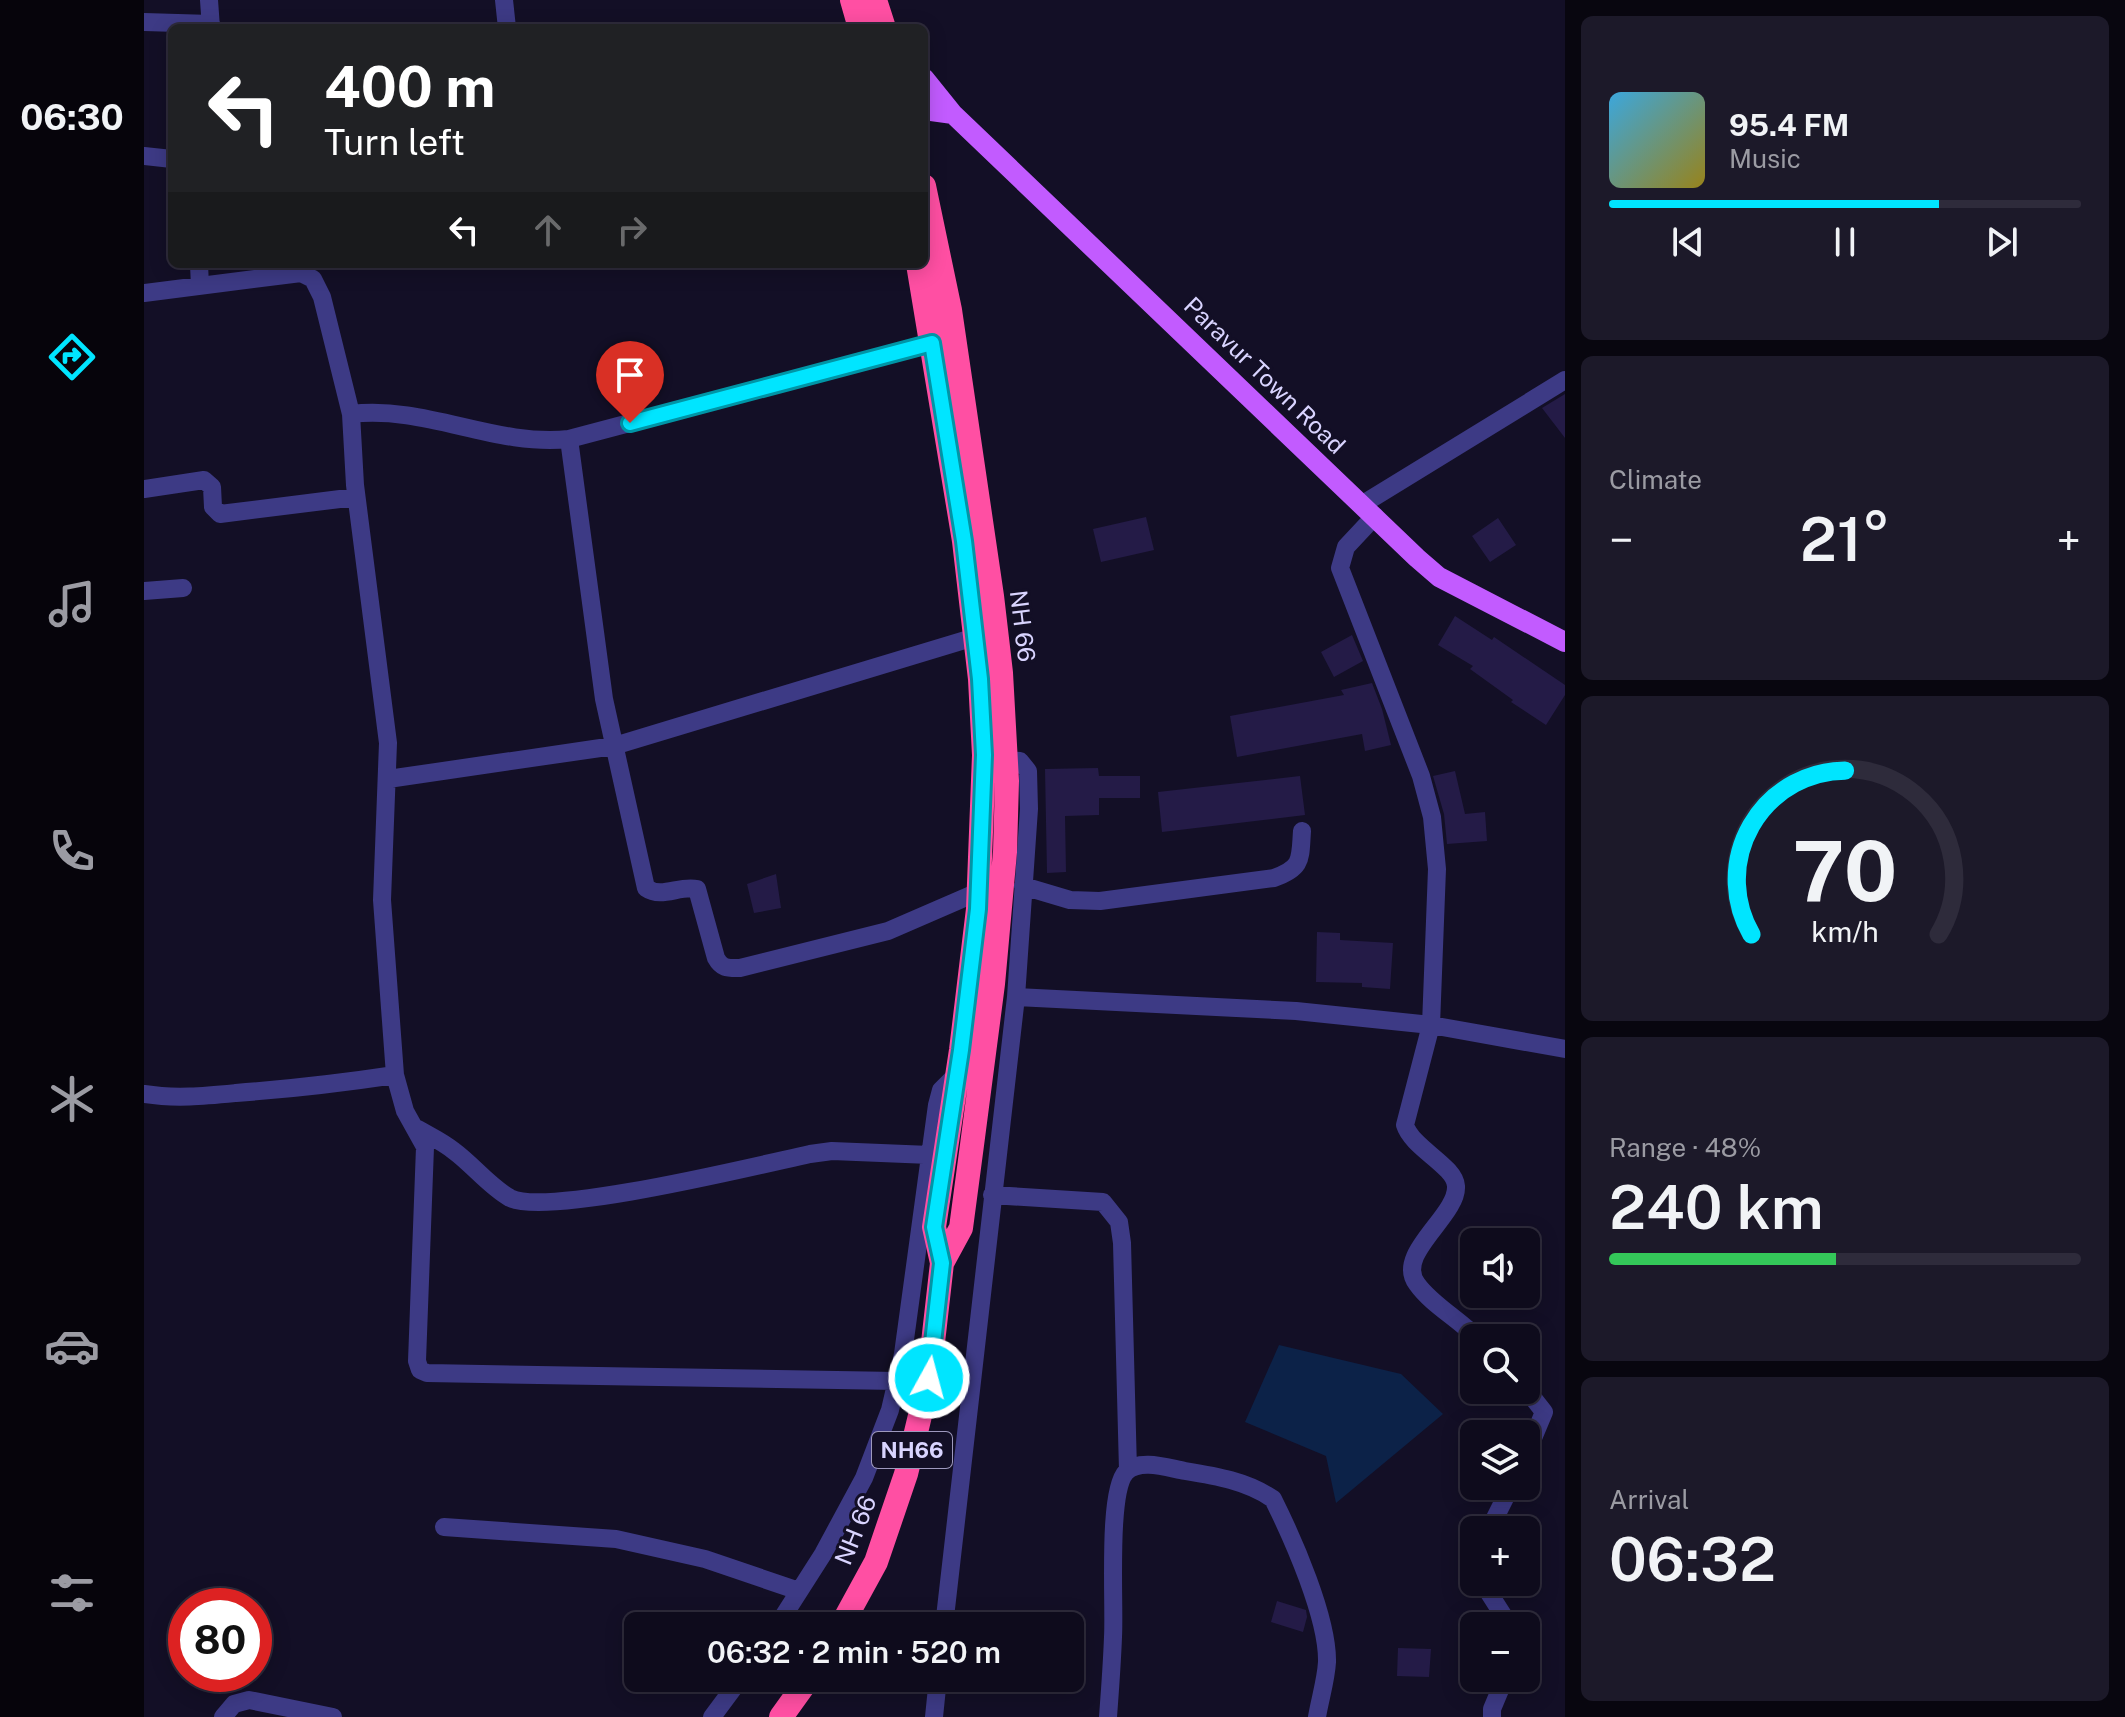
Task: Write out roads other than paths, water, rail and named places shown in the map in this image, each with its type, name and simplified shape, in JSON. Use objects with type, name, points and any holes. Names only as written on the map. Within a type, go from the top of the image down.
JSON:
[{"type":"highway","points":[[852,0],[859,24]]},
{"type":"highway","points":[[875,0],[883,24]]},
{"type":"highway","name":"NH 66","points":[[928,205],[950,310],[979,510],[1001,673],[1007,760],[1005,852],[986,1043],[961,1228],[942,1263]]},
{"type":"highway","name":"NH 66","points":[[849,1612],[876,1562],[906,1474],[929,1378],[942,1263],[934,1227],[957,1074],[978,892],[984,755],[975,637],[964,541],[919,268]]},
{"type":"highway","points":[[781,1717],[799,1692]]},
{"type":"main road","name":"Paravur Town Road","points":[[928,83],[953,114],[1439,577],[1565,642]]},
{"type":"main road","points":[[928,111],[953,114]]},
{"type":"street","points":[[209,0],[211,24]]},
{"type":"street","points":[[504,0],[507,24]]},
{"type":"street","points":[[144,22],[178,24]]},
{"type":"street","points":[[144,156],[168,159]]},
{"type":"street","points":[[199,268],[200,286]]},
{"type":"street","points":[[144,293],[301,273],[309,276],[322,297],[351,414],[356,497],[388,743],[382,900],[395,1075],[405,1111],[425,1147],[417,1361],[423,1372],[897,1381]]},
{"type":"street","points":[[351,414],[389,412],[527,441],[569,439],[932,343]]},
{"type":"street","points":[[1461,1324],[1419,1287],[1412,1273],[1414,1259],[1452,1199],[1456,1187],[1453,1177],[1414,1140],[1405,1125],[1431,1025],[1437,869],[1432,817],[1421,776],[1340,568],[1346,547],[1369,510],[1565,380]]},
{"type":"street","points":[[569,439],[604,699],[646,888],[658,893],[686,887],[697,889],[716,958],[721,966],[740,968],[888,931],[978,892]]},
{"type":"street","points":[[144,489],[204,480],[212,487],[213,507],[220,514],[356,497]]},
{"type":"street","points":[[144,591],[183,588]]},
{"type":"street","points":[[388,779],[614,746],[975,637]]},
{"type":"street","points":[[946,1612],[1016,997],[1029,809],[1028,771],[1020,761],[1007,760]]},
{"type":"street","points":[[1023,886],[1070,900],[1100,901],[1274,878],[1299,864],[1302,831]]},
{"type":"street","points":[[1016,997],[1296,1011],[1431,1025],[1565,1049]]},
{"type":"street","points":[[786,1612],[823,1554],[864,1478],[890,1410],[903,1354],[941,1090],[957,1074]]},
{"type":"street","points":[[144,1094],[188,1097],[304,1088],[395,1075]]},
{"type":"street","points":[[412,1125],[453,1150],[511,1198],[533,1203],[569,1201],[832,1151],[930,1155]]},
{"type":"street","points":[[992,1195],[1103,1202],[1119,1222],[1128,1470]]},
{"type":"street","points":[[1538,1404],[1544,1412],[1540,1427]]},
{"type":"street","points":[[1108,1717],[1114,1636],[1113,1547],[1118,1493],[1128,1470],[1149,1465],[1223,1477],[1261,1491],[1273,1499],[1310,1590],[1325,1637],[1327,1663],[1317,1717]]},
{"type":"street","points":[[444,1527],[616,1539],[705,1559],[799,1591]]},
{"type":"street","points":[[712,1717],[731,1692]]},
{"type":"street","points":[[934,1717],[937,1692]]},
{"type":"street","points":[[1492,1717],[1499,1692]]},
{"type":"street","points":[[223,1717],[234,1704],[249,1700],[333,1717]]},
{"type":"water","points":[[1279,1345],[1401,1374],[1443,1414],[1336,1503],[1326,1456],[1245,1422]]}]
